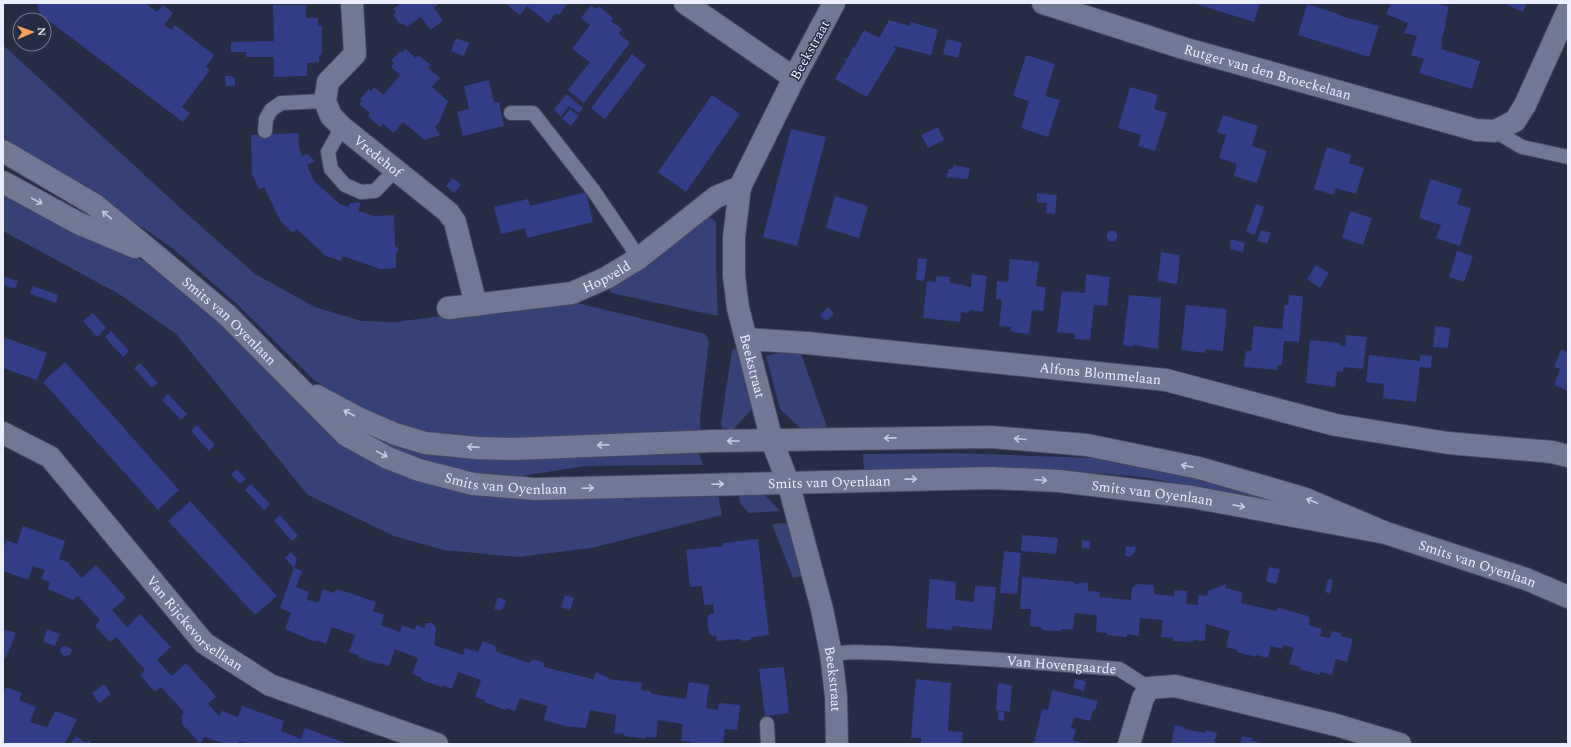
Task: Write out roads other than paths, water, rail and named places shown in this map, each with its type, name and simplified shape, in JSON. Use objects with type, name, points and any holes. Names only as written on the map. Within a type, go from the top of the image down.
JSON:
[{"type":"street","points":[[326,101],[328,82],[354,54],[352,3]]},
{"type":"street","points":[[685,3],[794,78]]},
{"type":"street","name":"Beekstraat","points":[[834,3],[794,78],[740,187],[734,237],[734,276],[738,308],[772,441],[788,482],[822,608],[831,654],[836,696],[837,744]]},
{"type":"street","name":"Rutger van den Broeckelaan","points":[[1043,3],[1183,48],[1476,130],[1495,131]]},
{"type":"street","points":[[1495,131],[1515,121],[1525,105],[1568,10]]},
{"type":"street","name":"Vredehof","points":[[326,101],[331,116],[342,127],[448,212],[455,222],[476,305]]},
{"type":"street","name":"Smits van Oyenlaan","points":[[3,151],[95,205],[227,315],[346,435],[388,458],[419,470],[473,484],[535,489],[991,478],[1059,481],[1192,497],[1386,533]]},
{"type":"street","name":"Smits van Oyenlaan","points":[[3,182],[78,223],[159,258]]},
{"type":"street","name":"Hopveld","points":[[448,308],[572,293],[606,278],[639,258],[716,197],[740,187]]},
{"type":"street","name":"Alfons Blommelaan","points":[[746,339],[823,344],[1166,380],[1336,425],[1448,443],[1552,452],[1568,456]]},
{"type":"street","name":"Smits van Oyenlaan","points":[[298,386],[358,418],[395,434],[425,443],[477,448],[513,449],[706,441],[991,437],[1087,445],[1199,468],[1303,498],[1386,533],[1526,580],[1568,597]]},
{"type":"street","name":"Van Rijckevorsellaan","points":[[3,432],[50,457],[204,642],[270,685],[437,744]]},
{"type":"street","points":[[1129,744],[1143,698],[1149,688],[1176,686],[1336,725],[1400,744]]},
{"type":"lane","points":[[265,131],[266,119],[268,115],[271,110],[281,103],[326,101]]},
{"type":"lane","points":[[511,113],[533,113],[593,190],[639,258]]},
{"type":"lane","points":[[342,127],[328,152],[331,169],[345,185],[361,192],[375,191],[395,170]]},
{"type":"lane","points":[[1495,131],[1522,147],[1568,157]]},
{"type":"lane","name":"Van Hovengaarde","points":[[831,654],[853,652],[896,654],[1119,669],[1149,688]]},
{"type":"lane","points":[[767,724],[768,744]]}]
